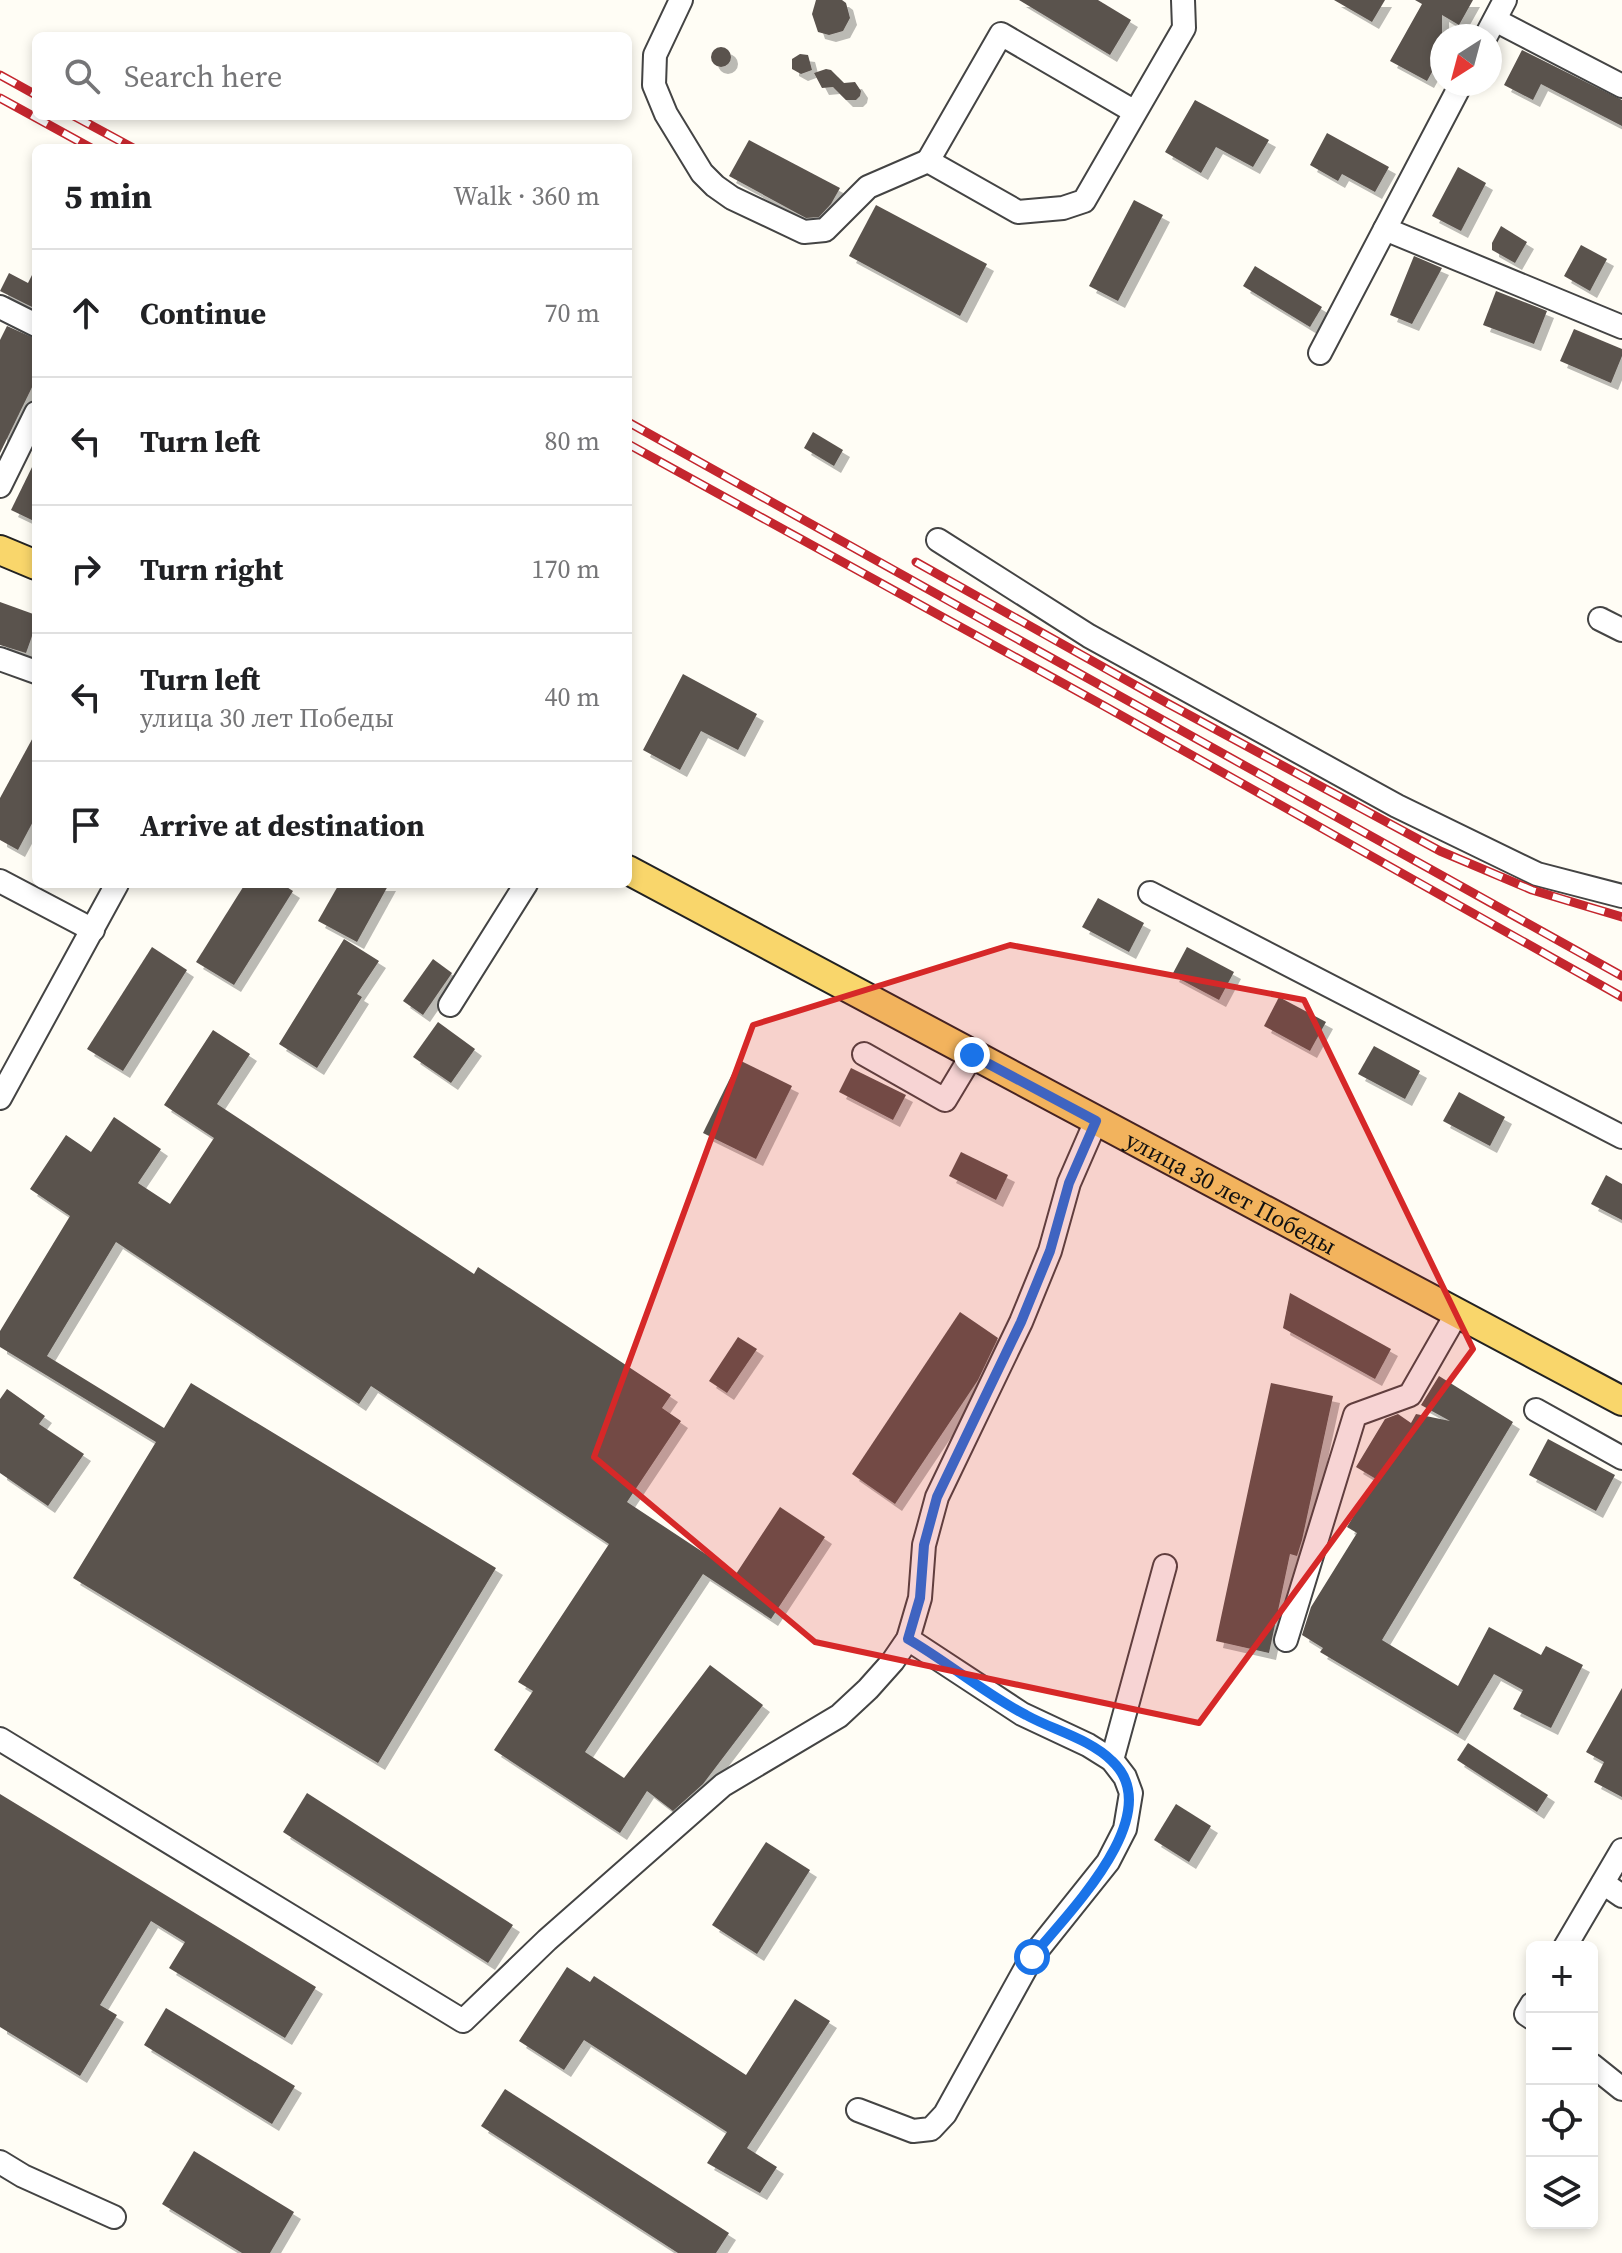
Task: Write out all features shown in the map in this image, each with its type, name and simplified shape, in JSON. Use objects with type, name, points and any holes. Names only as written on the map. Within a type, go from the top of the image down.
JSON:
[{"type":"main road","points":[[0,550],[32,563]]},
{"type":"main road","name":"улица 30 лет Победы","points":[[632,872],[1622,1401]]},
{"type":"street","points":[[681,0],[655,55],[654,85],[666,114],[702,173],[715,186],[732,198],[804,232],[825,230],[868,187],[928,161],[1001,34],[1135,112]]},
{"type":"street","points":[[928,161],[1018,212],[1063,208],[1084,201],[1184,28],[1183,0]]},
{"type":"street","points":[[1495,19],[1622,86]]},
{"type":"street","points":[[1320,353],[1455,96]]},
{"type":"street","points":[[1385,229],[1622,327]]},
{"type":"street","points":[[0,307],[32,323]]},
{"type":"street","points":[[0,486],[32,421]]},
{"type":"street","points":[[938,540],[1089,636],[1397,806],[1537,874],[1622,896]]},
{"type":"street","points":[[1600,619],[1622,630]]},
{"type":"street","points":[[0,659],[32,671]]},
{"type":"street","points":[[0,881],[93,930]]},
{"type":"street","points":[[0,1098],[115,888]]},
{"type":"street","points":[[450,1005],[523,888]]},
{"type":"street","points":[[1150,893],[1622,1137]]},
{"type":"street","points":[[864,1054],[945,1100],[972,1055]]},
{"type":"street","points":[[0,1739],[463,2021],[547,1940],[723,1785],[839,1716],[868,1689],[908,1639],[920,1598],[924,1545],[937,1497],[1021,1322],[1050,1251],[1069,1183],[1096,1121]]},
{"type":"street","points":[[1286,1640],[1355,1415],[1410,1395],[1457,1313]]},
{"type":"street","points":[[1536,1410],[1622,1458]]},
{"type":"street","points":[[1112,1760],[1165,1566]]},
{"type":"street","points":[[858,2110],[913,2131],[931,2129],[945,2114],[1032,1957],[1108,1862],[1125,1829],[1131,1793],[1125,1777],[1112,1760],[1088,1745],[1022,1714],[908,1639]]},
{"type":"street","points":[[1570,1941],[1613,1889],[1622,1850]]},
{"type":"street","points":[[1598,2070],[1622,2089]]},
{"type":"street","points":[[0,2162],[23,2176],[114,2217]]},
{"type":"highlighted area","points":[[1010,945],[1304,1000],[1473,1349],[1199,1723],[815,1642],[594,1457],[753,1025]]},
{"type":"building","points":[[816,0],[842,0],[846,3],[850,18],[843,31],[829,35],[818,32],[812,14]]},
{"type":"building","points":[[1019,0],[1098,0],[1131,20],[1110,55]]},
{"type":"building","points":[[1334,0],[1385,0],[1372,22]]},
{"type":"building","points":[[1415,0],[1473,0],[1460,24],[1442,15],[1442,24],[1430,24],[1430,76],[1427,81],[1390,61],[1422,4]]},
{"type":"building","points":[[721,47],[728,50],[731,57],[728,64],[721,67],[714,64],[711,57],[714,50]]},
{"type":"building","points":[[1522,50],[1622,100],[1622,126],[1541,84],[1533,100],[1504,85]]},
{"type":"building","points":[[800,54],[808,55],[812,70],[801,74],[792,69],[792,59]]},
{"type":"building","points":[[826,69],[844,83],[855,82],[861,91],[860,96],[856,100],[846,100],[833,87],[822,88],[814,73]]},
{"type":"building","points":[[1195,100],[1269,140],[1253,167],[1216,147],[1201,173],[1165,152]]},
{"type":"building","points":[[1327,133],[1389,167],[1375,192],[1342,174],[1338,181],[1310,165]]},
{"type":"building","points":[[749,140],[840,188],[819,217],[806,218],[729,176]]},
{"type":"building","points":[[1458,167],[1486,183],[1461,231],[1432,216]]},
{"type":"building","points":[[1134,200],[1163,215],[1118,301],[1089,286]]},
{"type":"building","points":[[876,205],[987,264],[960,316],[849,256]]},
{"type":"building","points":[[1501,226],[1527,242],[1515,263],[1492,250],[1492,243]]},
{"type":"building","points":[[1581,245],[1607,259],[1590,291],[1564,276]]},
{"type":"building","points":[[1414,256],[1442,268],[1412,324],[1390,315]]},
{"type":"building","points":[[1255,266],[1322,307],[1310,327],[1243,286]]},
{"type":"building","points":[[9,273],[28,283],[32,275],[32,307],[0,291]]},
{"type":"building","points":[[1496,291],[1547,311],[1534,344],[1483,325]]},
{"type":"building","points":[[7,326],[32,337],[32,387],[0,453],[0,340]]},
{"type":"building","points":[[1574,329],[1622,349],[1611,383],[1560,361]]},
{"type":"building","points":[[813,432],[843,450],[834,466],[804,448]]},
{"type":"building","points":[[32,467],[32,520],[11,510]]},
{"type":"building","points":[[0,602],[32,614],[32,636],[26,653],[0,645]]},
{"type":"building","points":[[683,674],[757,714],[738,750],[701,731],[680,770],[643,750]]},
{"type":"building","points":[[32,739],[32,824],[18,850],[0,840],[0,798]]},
{"type":"building","points":[[242,888],[288,888],[293,891],[234,985],[196,962]]},
{"type":"building","points":[[337,888],[387,888],[357,942],[318,921]]},
{"type":"building","points":[[1098,898],[1144,923],[1129,952],[1082,927]]},
{"type":"building","points":[[344,939],[379,961],[357,994],[362,997],[317,1068],[279,1044]]},
{"type":"building","points":[[152,947],[187,970],[123,1071],[87,1049]]},
{"type":"building","points":[[1187,947],[1234,972],[1219,1000],[1172,975]]},
{"type":"building","points":[[433,959],[452,973],[423,1015],[403,1001]]},
{"type":"building","points":[[1279,997],[1326,1022],[1310,1051],[1264,1026]]},
{"type":"building","points":[[438,1022],[475,1049],[451,1083],[413,1057]]},
{"type":"building","points":[[213,1030],[250,1054],[217,1104],[474,1274],[478,1267],[671,1395],[662,1408],[681,1421],[627,1502],[736,1574],[780,1507],[825,1537],[771,1619],[703,1574],[585,1752],[624,1778],[710,1665],[763,1705],[703,1784],[673,1811],[647,1791],[620,1833],[494,1750],[533,1691],[518,1682],[609,1544],[371,1386],[359,1404],[116,1242],[47,1356],[164,1428],[191,1383],[496,1568],[378,1763],[73,1578],[156,1442],[0,1347],[0,1331],[70,1216],[30,1189],[66,1135],[91,1152],[114,1117],[161,1149],[138,1183],[170,1204],[214,1138],[164,1105]]},
{"type":"building","points":[[1374,1046],[1420,1071],[1405,1099],[1358,1074]]},
{"type":"building","points":[[739,1060],[792,1086],[756,1159],[703,1133]]},
{"type":"building","points":[[851,1068],[906,1095],[893,1120],[839,1092]]},
{"type":"building","points":[[1459,1092],[1505,1117],[1490,1146],[1443,1121]]},
{"type":"building","points":[[961,1152],[1008,1175],[996,1200],[949,1176]]},
{"type":"building","points":[[1606,1175],[1622,1184],[1622,1220],[1591,1204]]},
{"type":"building","points":[[1290,1293],[1391,1349],[1375,1379],[1283,1328]]},
{"type":"building","points":[[960,1312],[998,1338],[978,1380],[895,1504],[852,1474]]},
{"type":"building","points":[[738,1337],[757,1349],[727,1393],[709,1381]]},
{"type":"building","points":[[1439,1376],[1513,1422],[1382,1640],[1458,1686],[1489,1627],[1541,1655],[1546,1646],[1583,1665],[1551,1728],[1513,1709],[1523,1690],[1494,1674],[1458,1734],[1320,1652],[1323,1648],[1302,1635],[1311,1607],[1357,1533],[1347,1527],[1376,1479],[1356,1467],[1385,1419],[1398,1414],[1411,1423],[1416,1414],[1450,1421],[1421,1405]]},
{"type":"building","points":[[1271,1383],[1333,1396],[1302,1540],[1297,1556],[1290,1554],[1269,1653],[1216,1641]]},
{"type":"building","points":[[7,1389],[45,1416],[39,1424],[84,1454],[48,1506],[0,1473],[0,1399]]},
{"type":"building","points":[[1548,1439],[1615,1475],[1596,1511],[1529,1475]]},
{"type":"building","points":[[1622,1688],[1622,1797],[1594,1782],[1604,1762],[1586,1752]]},
{"type":"building","points":[[1468,1743],[1548,1795],[1537,1812],[1457,1760]]},
{"type":"building","points":[[307,1793],[513,1925],[488,1963],[283,1832]]},
{"type":"building","points":[[0,1794],[316,1987],[285,2038],[169,1968],[185,1942],[151,1921],[100,2005],[117,2015],[80,2076],[0,2027]]},
{"type":"building","points":[[1176,1804],[1211,1826],[1189,1862],[1154,1840]]},
{"type":"building","points":[[766,1842],[810,1870],[757,1954],[712,1925]]},
{"type":"building","points":[[567,1967],[590,1982],[594,1976],[746,2075],[795,1999],[830,2021],[747,2148],[777,2167],[760,2193],[707,2163],[727,2132],[584,2040],[564,2070],[519,2041]]},
{"type":"building","points":[[166,2008],[295,2086],[272,2124],[144,2045]]},
{"type":"building","points":[[505,2089],[729,2233],[716,2253],[678,2253],[481,2126]]},
{"type":"building","points":[[194,2151],[294,2212],[270,2253],[242,2253],[162,2204]]},
{"type":"railway","points":[[0,75],[32,93]]},
{"type":"railway","points":[[0,98],[32,116]]},
{"type":"railway","points":[[40,120],[84,144]]},
{"type":"railway","points":[[81,120],[126,144]]},
{"type":"railway","points":[[632,424],[1622,976]]},
{"type":"railway","points":[[632,446],[1106,707],[1622,997]]},
{"type":"railway","points":[[916,562],[1440,851],[1532,890],[1622,917]]},
{"type":"route","points":[[972,1055],[1096,1121],[1069,1183],[1050,1251],[1021,1322],[937,1497],[924,1545],[920,1598],[908,1639],[1022,1714],[1088,1745],[1112,1760],[1125,1777],[1131,1793],[1125,1829],[1108,1862],[1032,1957]]}]
